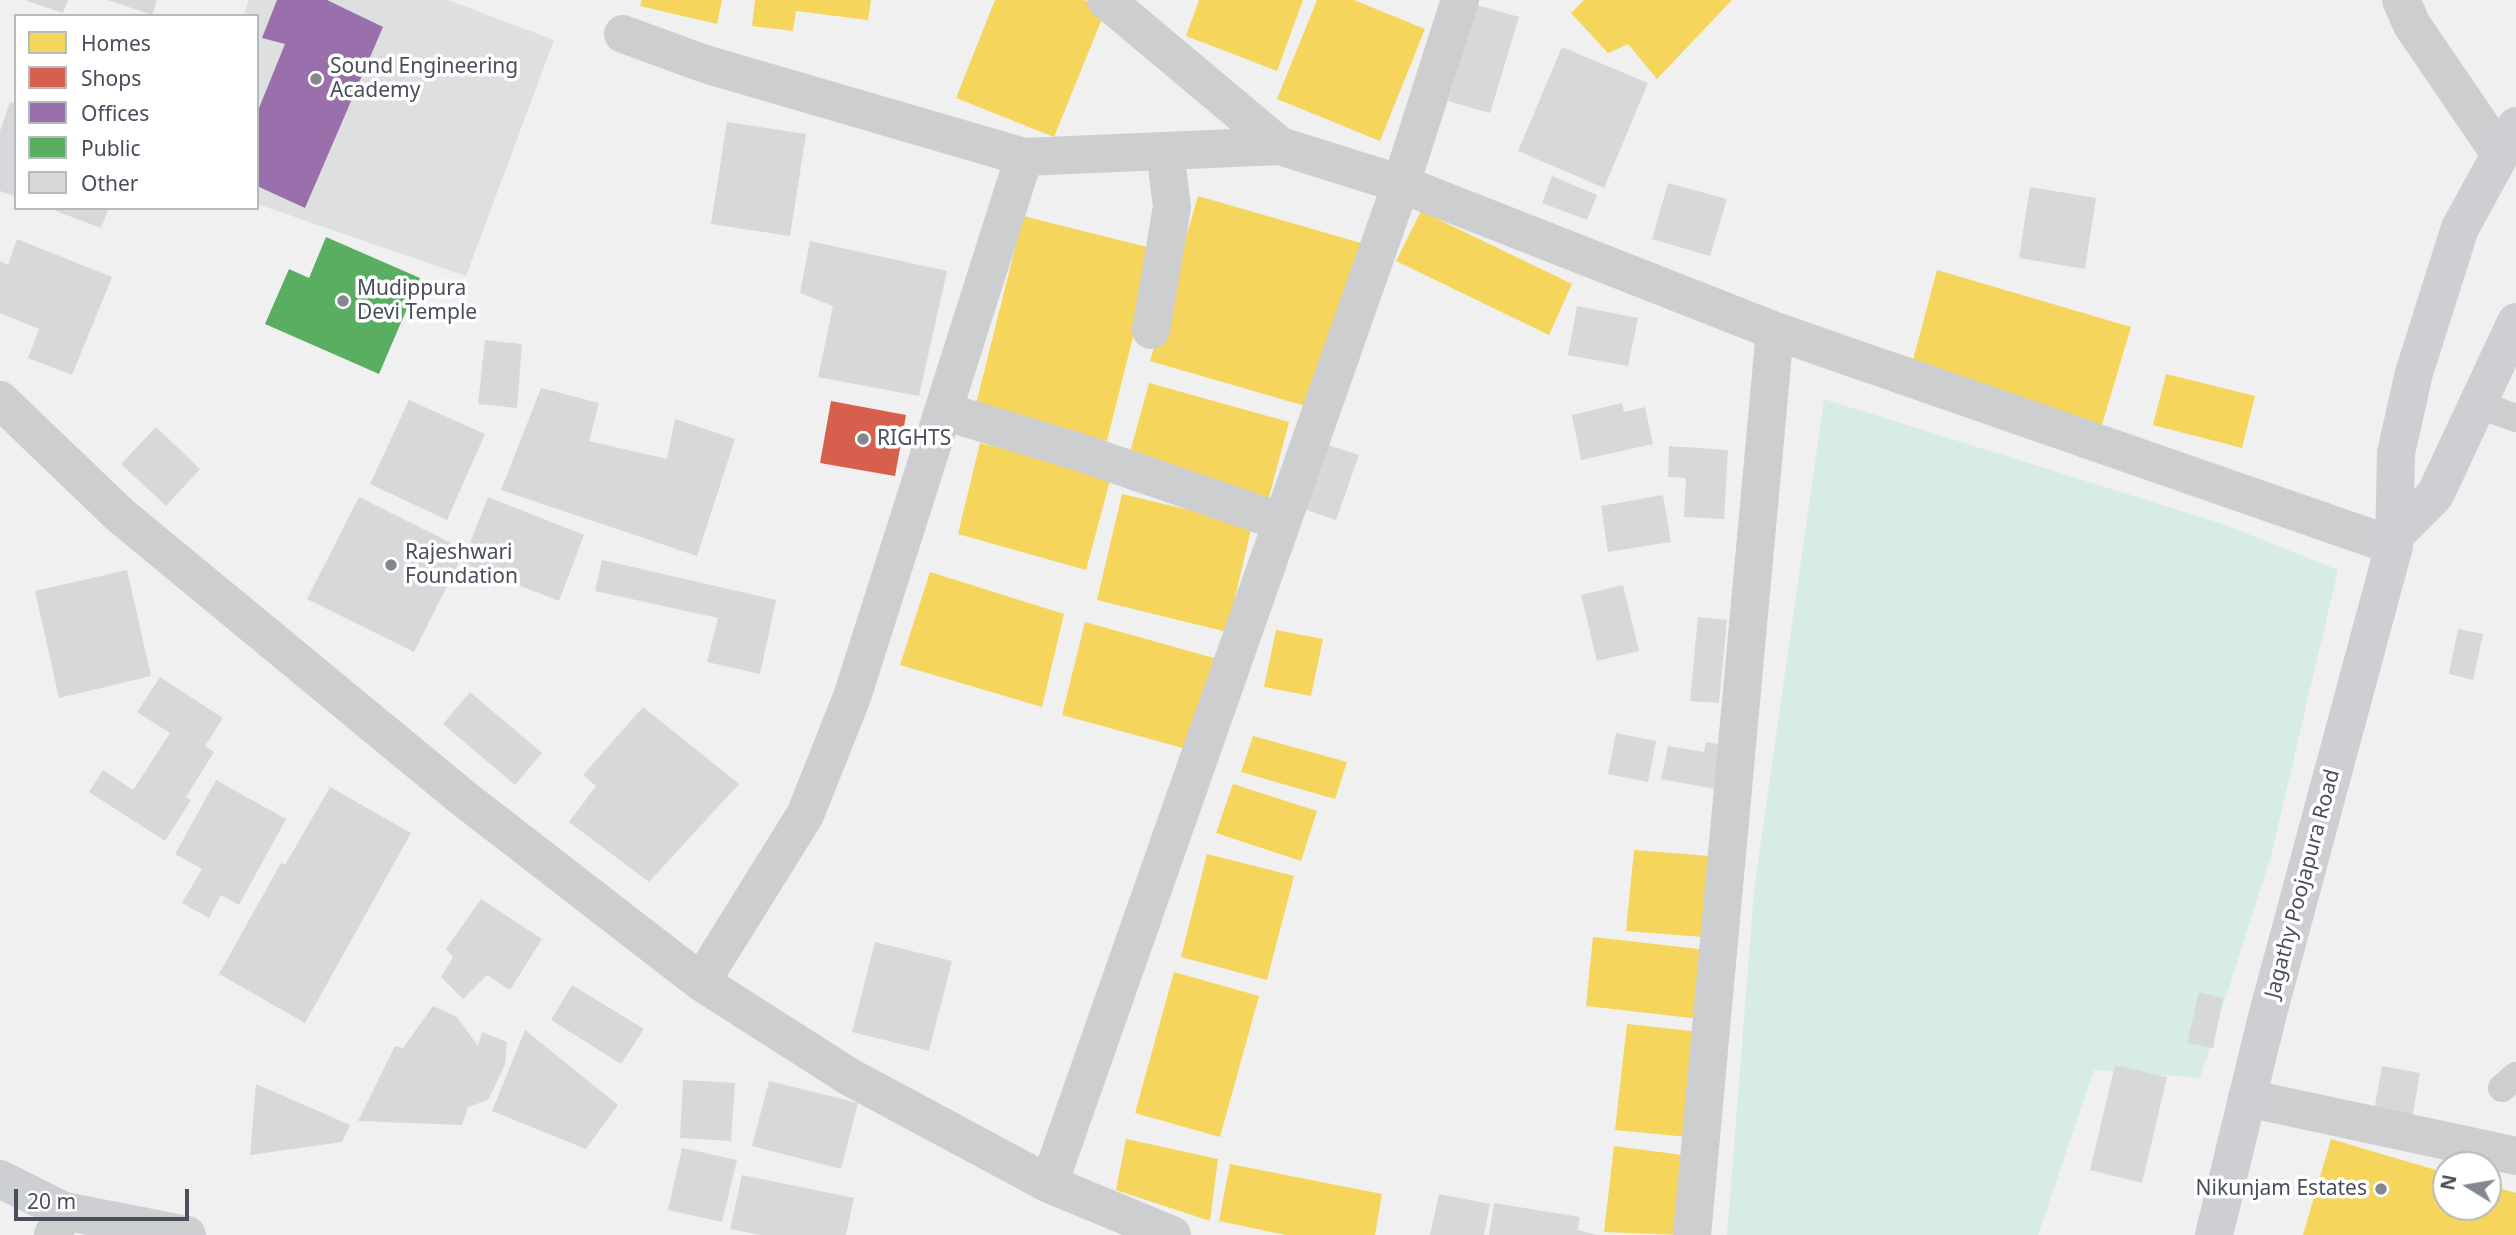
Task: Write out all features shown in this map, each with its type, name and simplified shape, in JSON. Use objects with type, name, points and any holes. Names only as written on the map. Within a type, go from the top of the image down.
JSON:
[{"type":"main road","name":"Jagathy Poojapura Road","points":[[2214,1235],[2247,1098],[2395,540],[2396,453],[2414,373],[2460,228],[2508,140]]},
{"type":"main road","points":[[2395,540],[2435,495],[2516,322]]},
{"type":"main road","points":[[0,1179],[59,1223],[187,1235]]},
{"type":"street","points":[[1106,0],[1280,146]]},
{"type":"street","points":[[1049,1184],[1401,184],[1460,0]]},
{"type":"street","points":[[2401,0],[2412,24],[2508,140]]},
{"type":"street","points":[[623,34],[705,64],[1024,157],[1280,146],[1401,184],[1775,331],[2395,540]]},
{"type":"street","points":[[1151,330],[1172,207],[1165,151]]},
{"type":"street","points":[[701,982],[804,815],[852,697],[1024,157]]},
{"type":"street","points":[[1692,1235],[1775,331]]},
{"type":"street","points":[[0,400],[121,515],[463,798],[701,982],[848,1076],[1049,1184],[1172,1235]]},
{"type":"street","points":[[943,411],[1076,451],[1282,522]]},
{"type":"street","points":[[2247,1098],[2516,1156]]},
{"type":"lane","points":[[2477,404],[2516,418]]},
{"type":"shaded area","points":[[249,0],[448,0],[554,40],[466,276],[259,205],[259,14],[244,14]]},
{"type":"green space","points":[[1824,399],[2223,524],[2338,570],[2271,856],[2200,1078],[2094,1070],[2038,1235],[1727,1235],[1754,891]]},
{"type":"building: Homes","points":[[642,0],[722,0],[717,24],[640,6]]},
{"type":"building: Homes","points":[[755,0],[871,0],[868,20],[796,11],[793,31],[752,26]]},
{"type":"building: Homes","points":[[995,0],[1084,0],[1106,9],[1054,137],[956,98]]},
{"type":"building: Homes","points":[[1199,0],[1303,0],[1277,71],[1186,36]]},
{"type":"building: Homes","points":[[1317,0],[1354,0],[1425,29],[1380,141],[1277,99]]},
{"type":"building: Homes","points":[[1584,0],[1732,0],[1657,79],[1628,44],[1608,53],[1571,13]]},
{"type":"building: Homes","points":[[1198,196],[1361,243],[1312,408],[1150,361]]},
{"type":"building: Homes","points":[[1421,211],[1572,284],[1549,335],[1396,261]]},
{"type":"building: Homes","points":[[1023,216],[1155,249],[1107,441],[975,408]]},
{"type":"building: Homes","points":[[1937,270],[2131,327],[2101,428],[1912,364]]},
{"type":"building: Homes","points":[[2166,374],[2255,396],[2242,448],[2153,425]]},
{"type":"building: Homes","points":[[1149,383],[1289,422],[1267,505],[1126,467]]},
{"type":"building: Homes","points":[[980,443],[1112,473],[1086,570],[958,534]]},
{"type":"building: Homes","points":[[1122,494],[1252,525],[1227,632],[1097,600]]},
{"type":"building: Homes","points":[[930,572],[1064,614],[1042,707],[900,665]]},
{"type":"building: Homes","points":[[1085,622],[1221,660],[1194,751],[1062,715]]},
{"type":"building: Homes","points":[[1276,630],[1323,639],[1311,696],[1264,687]]},
{"type":"building: Homes","points":[[1253,736],[1347,762],[1335,799],[1241,772]]},
{"type":"building: Homes","points":[[1233,784],[1317,811],[1301,861],[1216,833]]},
{"type":"building: Homes","points":[[1634,850],[1710,856],[1703,937],[1626,931]]},
{"type":"building: Homes","points":[[1207,854],[1294,876],[1267,980],[1181,957]]},
{"type":"building: Homes","points":[[1593,937],[1707,950],[1700,1019],[1586,1006]]},
{"type":"building: Homes","points":[[1174,972],[1259,996],[1220,1137],[1135,1113]]},
{"type":"building: Homes","points":[[1627,1024],[1700,1032],[1688,1137],[1615,1130]]},
{"type":"building: Homes","points":[[1126,1139],[1218,1159],[1210,1221],[1116,1190]]},
{"type":"building: Homes","name":"Nikunjam Estates","points":[[2331,1139],[2432,1169],[2432,1221],[2502,1221],[2502,1189],[2516,1193],[2516,1235],[2303,1235]]},
{"type":"building: Homes","points":[[1614,1146],[1690,1156],[1680,1235],[1604,1232]]},
{"type":"building: Homes","points":[[1230,1164],[1382,1194],[1375,1235],[1286,1235],[1219,1221]]},
{"type":"building: Shops","name":"RIGHTS","points":[[831,401],[906,415],[895,476],[820,463]]},
{"type":"building: Offices","name":"Sound Engineering Academy","points":[[277,0],[327,0],[383,27],[305,208],[259,187],[259,108],[285,44],[262,38]]},
{"type":"building: Public","name":"Mudippura Devi Temple","points":[[326,237],[420,278],[379,374],[265,324],[289,269],[309,278]]},
{"type":"building: Other","points":[[25,0],[68,0],[63,13]]},
{"type":"building: Other","points":[[108,0],[157,0],[152,14]]},
{"type":"building: Other","points":[[1477,5],[1519,17],[1490,113],[1448,101]]},
{"type":"building: Other","points":[[1562,47],[1648,83],[1604,188],[1518,151]]},
{"type":"building: Other","points":[[10,102],[14,103],[14,196],[0,191],[0,131]]},
{"type":"building: Other","points":[[727,122],[806,134],[790,236],[711,224]]},
{"type":"building: Other","points":[[1552,176],[1597,195],[1587,220],[1542,203]]},
{"type":"building: Other","points":[[1668,183],[1727,199],[1710,256],[1652,239]]},
{"type":"building: Other","points":[[2030,187],[2096,198],[2085,269],[2019,258]]},
{"type":"building: Other","points":[[53,210],[108,210],[101,228]]},
{"type":"building: Other","points":[[17,239],[112,277],[72,375],[28,358],[39,329],[0,313],[0,261],[8,265]]},
{"type":"building: Other","points":[[810,241],[947,271],[919,396],[818,377],[833,306],[800,293]]},
{"type":"building: Other","points":[[1577,306],[1638,318],[1628,366],[1568,355]]},
{"type":"building: Other","points":[[485,340],[522,344],[517,408],[478,404]]},
{"type":"building: Other","points":[[541,388],[599,403],[589,441],[667,459],[675,419],[735,439],[697,556],[501,490]]},
{"type":"building: Other","points":[[409,400],[485,434],[447,520],[370,484]]},
{"type":"building: Other","points":[[1622,403],[1624,412],[1645,407],[1653,444],[1581,460],[1572,415]]},
{"type":"building: Other","points":[[156,427],[200,469],[166,506],[121,464]]},
{"type":"building: Other","points":[[1328,445],[1359,455],[1336,520],[1306,510]]},
{"type":"building: Other","points":[[1669,446],[1728,450],[1724,519],[1684,517],[1686,478],[1668,477]]},
{"type":"building: Other","points":[[1663,495],[1671,542],[1608,552],[1601,506]]},
{"type":"building: Other","name":"Rajeshwari Foundation","points":[[359,497],[465,550],[414,652],[307,599]]},
{"type":"building: Other","points":[[488,497],[584,535],[559,601],[462,563]]},
{"type":"building: Other","points":[[602,560],[776,600],[760,674],[707,662],[718,618],[595,591]]},
{"type":"building: Other","points":[[127,570],[151,676],[59,698],[35,591]]},
{"type":"building: Other","points":[[1623,585],[1639,651],[1597,661],[1581,595]]},
{"type":"building: Other","points":[[1698,617],[1727,620],[1719,703],[1690,701]]},
{"type":"building: Other","points":[[2458,629],[2483,634],[2473,680],[2449,674]]},
{"type":"building: Other","points":[[160,677],[223,718],[205,746],[214,752],[186,797],[191,800],[165,841],[89,792],[103,770],[133,790],[170,733],[137,712]]},
{"type":"building: Other","points":[[470,692],[542,753],[515,785],[443,724]]},
{"type":"building: Other","points":[[643,707],[739,784],[649,882],[569,822],[596,786],[583,775]]},
{"type":"building: Other","points":[[1616,733],[1656,741],[1648,782],[1608,774]]},
{"type":"building: Other","points":[[1706,742],[1723,745],[1715,789],[1661,779],[1668,746],[1704,752]]},
{"type":"building: Other","points":[[216,780],[286,819],[239,905],[221,895],[209,918],[182,903],[202,869],[175,854]]},
{"type":"building: Other","points":[[330,787],[411,833],[305,1023],[219,974],[281,863],[285,865]]},
{"type":"building: Other","points":[[481,899],[542,939],[510,990],[487,975],[463,999],[441,977],[453,957],[446,949]]},
{"type":"building: Other","points":[[875,942],[952,961],[929,1051],[852,1032]]},
{"type":"building: Other","points":[[572,985],[644,1029],[621,1064],[551,1020]]},
{"type":"building: Other","points":[[2199,992],[2223,998],[2213,1048],[2187,1043]]},
{"type":"building: Other","points":[[433,1006],[457,1017],[478,1046],[482,1032],[507,1042],[505,1065],[488,1100],[468,1107],[462,1125],[358,1121],[395,1046],[403,1048]]},
{"type":"building: Other","points":[[525,1030],[618,1105],[586,1149],[492,1111]]},
{"type":"building: Other","points":[[2115,1065],[2167,1077],[2142,1183],[2090,1170]]},
{"type":"building: Other","points":[[2382,1066],[2420,1073],[2412,1119],[2374,1111]]},
{"type":"building: Other","points":[[683,1080],[735,1083],[731,1141],[680,1138]]},
{"type":"building: Other","points":[[769,1081],[858,1103],[841,1169],[752,1146]]},
{"type":"building: Other","points":[[256,1084],[350,1125],[342,1142],[250,1155]]},
{"type":"building: Other","points":[[682,1148],[737,1160],[722,1222],[668,1210]]},
{"type":"building: Other","points":[[742,1175],[854,1198],[846,1235],[760,1235],[730,1229]]},
{"type":"building: Other","points":[[1439,1194],[1490,1204],[1484,1235],[1430,1235]]},
{"type":"building: Other","points":[[1494,1203],[1580,1217],[1578,1230],[1597,1235],[1489,1235]]},
{"type":"place","name":"Sound Engineering Academy","points":[[316,79]]},
{"type":"place","name":"Mudippura Devi Temple","points":[[343,301]]},
{"type":"place","name":"RIGHTS","points":[[863,439]]},
{"type":"place","name":"Rajeshwari Foundation","points":[[391,565]]},
{"type":"place","name":"Nikunjam Estates","points":[[2381,1189]]}]
